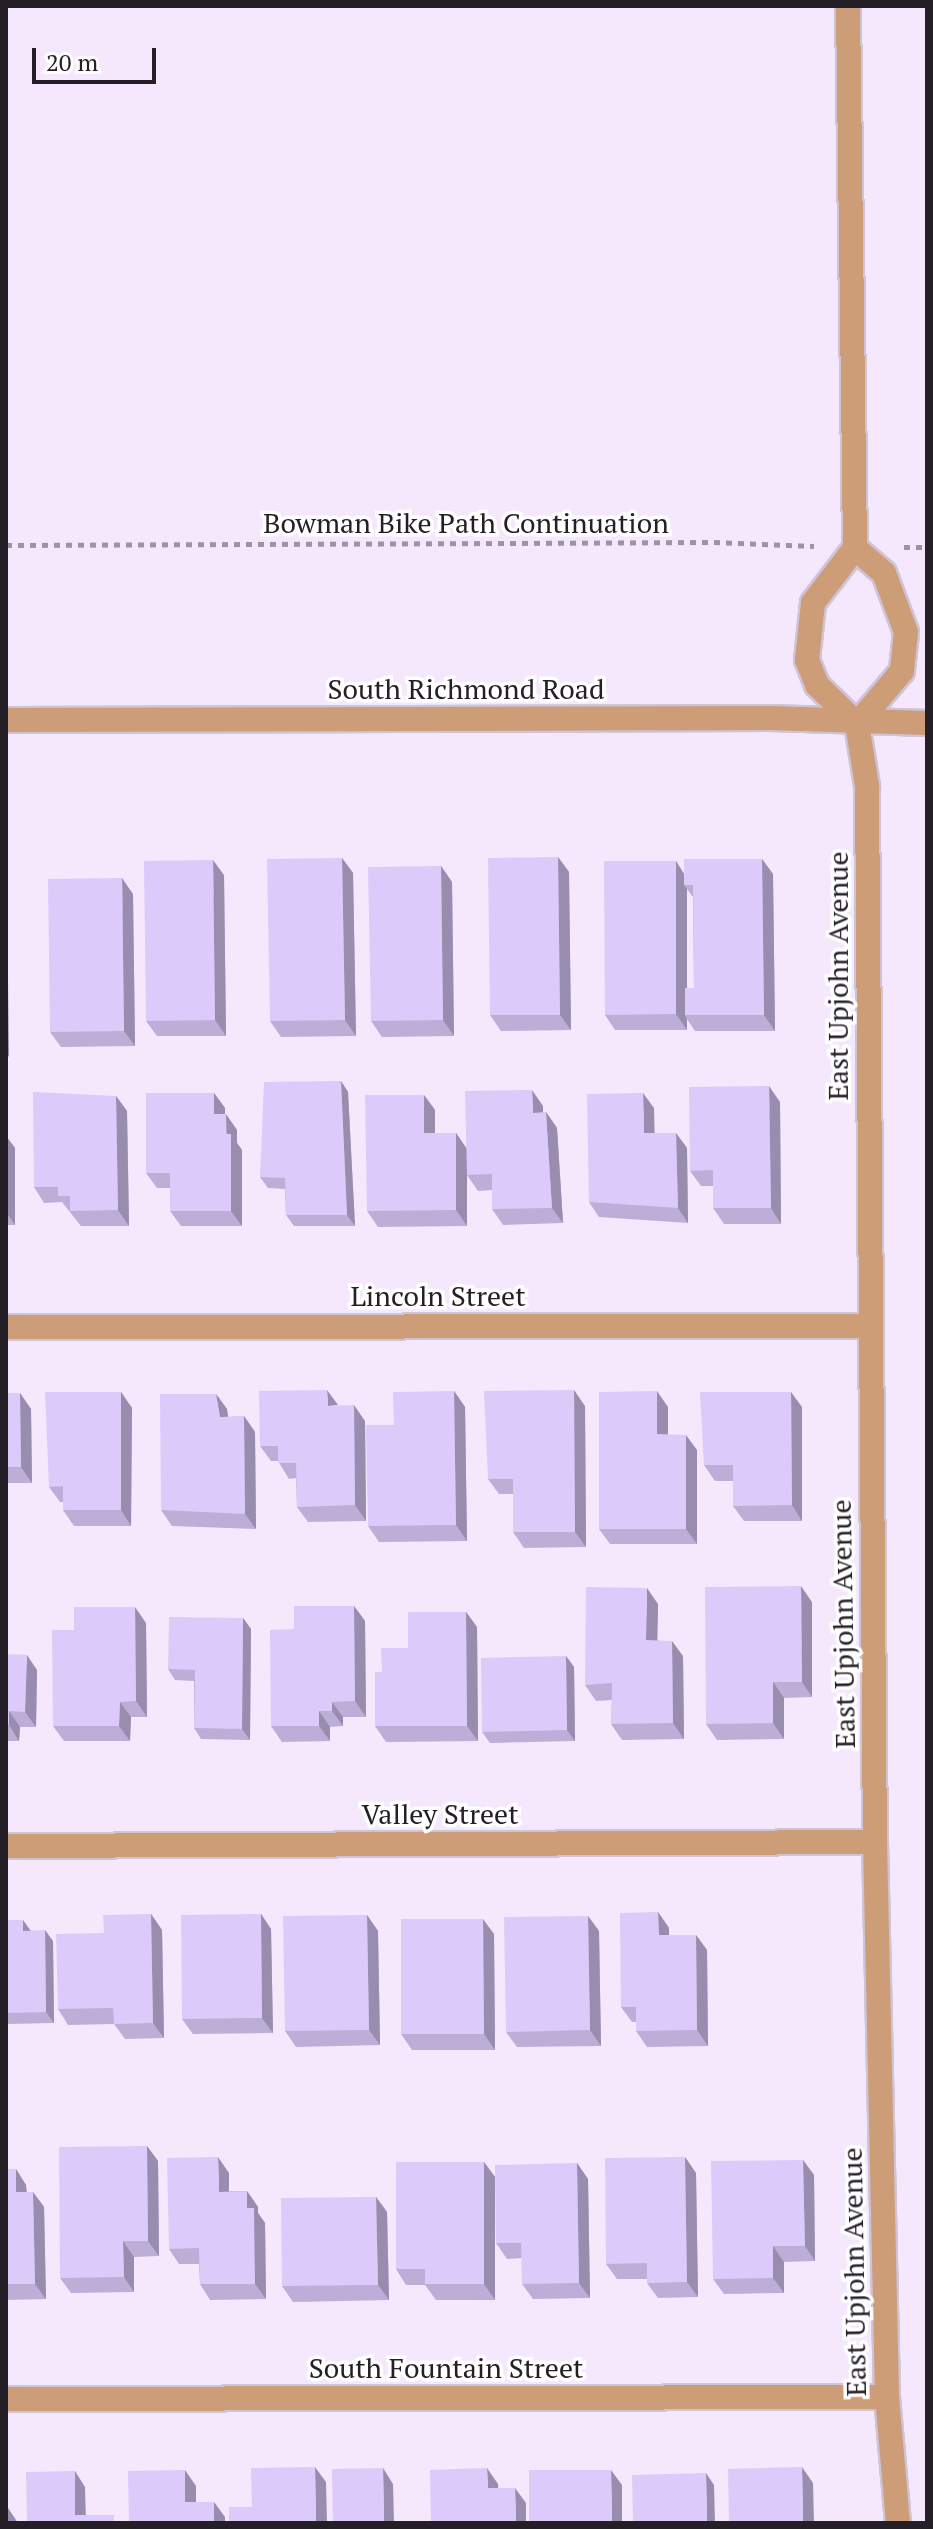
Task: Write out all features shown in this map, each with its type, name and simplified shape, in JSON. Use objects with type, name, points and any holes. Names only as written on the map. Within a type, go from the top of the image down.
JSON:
[{"type":"street","points":[[848,6],[855,548],[813,603],[807,660],[817,685],[857,724],[902,671],[906,632],[884,573],[855,548]]},
{"type":"street","name":"South Richmond Road","points":[[6,720],[770,718],[857,724],[927,723]]},
{"type":"street","name":"East Upjohn Avenue","points":[[857,724],[867,789],[875,1842],[887,2397],[898,2523]]},
{"type":"street","name":"Lincoln Street","points":[[6,1327],[870,1326]]},
{"type":"street","name":"Valley Street","points":[[6,1846],[875,1842]]},
{"type":"street","name":"South Fountain Street","points":[[6,2399],[887,2397]]},
{"type":"path","name":"Bowman Bike Path Continuation","points":[[6,545],[714,542],[855,548],[927,547]]},
{"type":"building","points":[[558,857],[560,1015],[490,1015],[488,858]]},
{"type":"building","points":[[342,858],[345,1020],[270,1021],[267,859]]},
{"type":"building","points":[[684,859],[762,859],[764,1015],[685,1015],[685,988],[694,988],[693,885],[684,885]]},
{"type":"building","points":[[213,860],[215,1020],[146,1021],[144,861]]},
{"type":"building","points":[[604,861],[676,861],[676,1014],[605,1015]]},
{"type":"building","points":[[441,866],[443,1020],[371,1021],[368,867]]},
{"type":"building","points":[[122,878],[124,1031],[50,1032],[48,879]]},
{"type":"building","points":[[341,1081],[347,1215],[286,1215],[285,1178],[260,1177],[264,1082]]},
{"type":"building","points":[[769,1086],[771,1208],[713,1208],[713,1170],[690,1171],[689,1087]]},
{"type":"building","points":[[532,1090],[533,1113],[546,1112],[552,1208],[492,1209],[492,1174],[467,1175],[465,1091]]},
{"type":"building","points":[[33,1092],[116,1096],[118,1210],[70,1211],[70,1196],[58,1196],[58,1187],[34,1187]]},
{"type":"building","points":[[146,1093],[214,1093],[214,1114],[226,1114],[226,1134],[231,1134],[231,1211],[170,1211],[170,1173],[146,1173]]},
{"type":"building","points":[[643,1093],[644,1133],[676,1133],[678,1208],[589,1202],[587,1094]]},
{"type":"building","points":[[365,1095],[424,1095],[424,1133],[456,1133],[456,1210],[367,1211]]},
{"type":"building","points":[[327,1390],[328,1406],[354,1405],[355,1505],[297,1507],[296,1463],[278,1463],[278,1446],[260,1446],[259,1391]]},
{"type":"building","points":[[574,1390],[575,1532],[513,1532],[513,1479],[488,1479],[484,1391]]},
{"type":"building","points":[[454,1391],[456,1525],[368,1526],[366,1425],[394,1425],[393,1392]]},
{"type":"building","points":[[657,1391],[657,1434],[686,1435],[686,1529],[599,1529],[599,1392]]},
{"type":"building","points":[[45,1392],[121,1392],[121,1510],[63,1510],[63,1486],[49,1487]]},
{"type":"building","points":[[700,1392],[791,1392],[792,1505],[733,1506],[733,1465],[704,1465]]},
{"type":"building","points":[[6,1393],[20,1393],[21,1467],[6,1467]]},
{"type":"building","points":[[160,1394],[216,1394],[220,1417],[244,1416],[245,1514],[161,1510]]},
{"type":"building","points":[[801,1586],[802,1682],[773,1682],[773,1723],[706,1724],[705,1587]]},
{"type":"building","points":[[586,1587],[647,1588],[646,1640],[672,1641],[673,1723],[611,1724],[612,1683],[585,1685]]},
{"type":"building","points":[[294,1606],[354,1606],[355,1701],[332,1702],[332,1711],[319,1711],[319,1726],[271,1726],[270,1630],[294,1629]]},
{"type":"building","points":[[74,1607],[135,1607],[136,1701],[120,1702],[119,1726],[53,1726],[52,1630],[74,1630]]},
{"type":"building","points":[[408,1612],[466,1612],[467,1726],[375,1726],[375,1672],[382,1672],[381,1648],[408,1648]]},
{"type":"building","points":[[169,1617],[243,1618],[242,1729],[194,1728],[195,1670],[168,1669]]},
{"type":"building","points":[[6,1654],[27,1655],[25,1712],[9,1711],[9,1725],[6,1725]]},
{"type":"building","points":[[566,1656],[567,1730],[482,1732],[481,1658]]},
{"type":"building","points":[[658,1912],[659,1935],[696,1935],[697,2030],[636,2031],[636,2007],[621,2007],[620,1913]]},
{"type":"building","points":[[151,1914],[153,2023],[114,2024],[113,2008],[58,2009],[56,1934],[104,1933],[103,1915]]},
{"type":"building","points":[[261,1914],[262,2018],[182,2019],[181,1915]]},
{"type":"building","points":[[367,1915],[369,2030],[285,2031],[283,1916]]},
{"type":"building","points":[[588,1916],[590,2030],[506,2032],[504,1917]]},
{"type":"building","points":[[401,1919],[483,1919],[484,2034],[401,2034]]},
{"type":"building","points":[[6,1920],[23,1920],[23,1931],[45,1930],[46,2012],[6,2013]]},
{"type":"building","points":[[147,2146],[148,2241],[123,2241],[124,2277],[60,2278],[59,2147]]},
{"type":"building","points":[[218,2157],[219,2192],[247,2191],[247,2208],[254,2208],[255,2284],[200,2284],[199,2248],[169,2249],[167,2158]]},
{"type":"building","points":[[685,2157],[687,2282],[647,2283],[647,2263],[606,2264],[605,2158]]},
{"type":"building","points":[[803,2160],[805,2246],[773,2246],[773,2278],[713,2279],[711,2161]]},
{"type":"building","points":[[396,2162],[484,2162],[484,2284],[425,2284],[425,2269],[396,2269]]},
{"type":"building","points":[[577,2163],[579,2283],[522,2284],[521,2243],[496,2243],[495,2165]]},
{"type":"building","points":[[6,2169],[16,2169],[16,2192],[33,2192],[35,2284],[6,2284]]},
{"type":"building","points":[[376,2197],[378,2285],[282,2286],[281,2198]]},
{"type":"building","points":[[315,2467],[316,2523],[229,2523],[229,2507],[252,2507],[251,2468]]},
{"type":"building","points":[[802,2467],[803,2523],[729,2523],[728,2469]]},
{"type":"building","points":[[383,2468],[384,2523],[333,2523],[332,2469]]},
{"type":"building","points":[[487,2468],[488,2488],[515,2488],[516,2523],[431,2523],[430,2470]]},
{"type":"building","points":[[185,2470],[185,2502],[214,2502],[214,2523],[129,2523],[128,2471]]},
{"type":"building","points":[[529,2470],[611,2470],[612,2523],[529,2523]]},
{"type":"building","points":[[75,2471],[75,2515],[114,2515],[114,2523],[27,2523],[26,2472]]},
{"type":"building","points":[[706,2473],[707,2523],[633,2523],[632,2475]]}]
